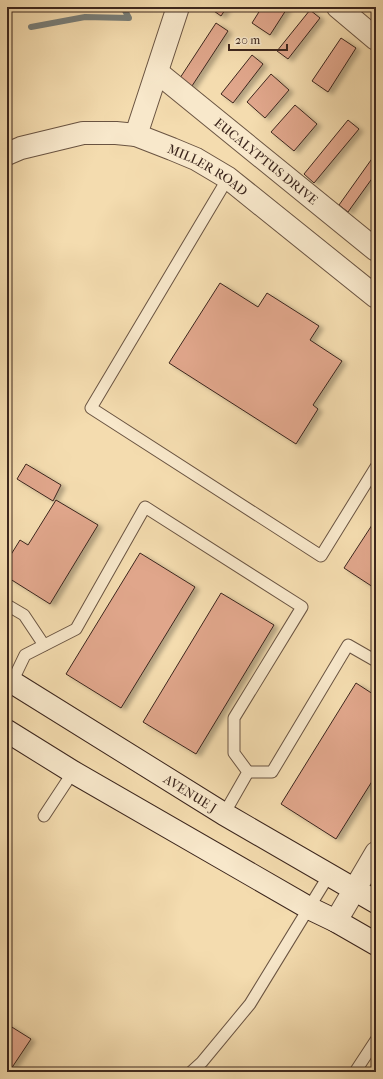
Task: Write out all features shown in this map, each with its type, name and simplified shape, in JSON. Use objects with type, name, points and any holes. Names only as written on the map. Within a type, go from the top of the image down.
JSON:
[{"type":"street","points":[[136,135],[178,7]]},
{"type":"street","points":[[338,7],[376,39]]},
{"type":"street","name":"EUCALYPTUS DRIVE","points":[[157,72],[376,250]]},
{"type":"street","name":"MILLER ROAD","points":[[7,154],[21,148],[83,133],[116,133],[136,135],[196,159],[228,178],[376,297]]},
{"type":"street","name":"AVENUE J","points":[[9,680],[224,814],[376,902]]},
{"type":"street","points":[[7,731],[73,772],[309,908],[336,920],[376,944]]},
{"type":"street","points":[[336,920],[376,853]]},
{"type":"lane","points":[[228,178],[91,408],[321,556],[376,467]]},
{"type":"lane","points":[[9,680],[25,655],[76,628],[145,507],[302,607],[234,718],[234,753],[248,772]]},
{"type":"lane","points":[[7,605],[24,615],[44,645]]},
{"type":"lane","points":[[248,772],[272,772],[348,645],[376,661]]},
{"type":"lane","points":[[44,816],[73,772]]},
{"type":"lane","points":[[224,814],[248,772]]},
{"type":"lane","points":[[191,1072],[202,1062],[250,1004],[329,875]]},
{"type":"lane","points":[[355,1072],[376,1040]]},
{"type":"building","points":[[212,7],[227,7],[221,16],[211,9]]},
{"type":"building","points":[[262,7],[288,7],[270,35],[252,23]]},
{"type":"building","points":[[310,10],[320,18],[288,59],[277,51]]},
{"type":"building","points":[[216,23],[228,31],[190,89],[178,81]]},
{"type":"building","points":[[341,38],[356,48],[328,92],[312,81]]},
{"type":"building","points":[[252,55],[263,64],[233,103],[221,94]]},
{"type":"building","points":[[271,74],[289,90],[265,118],[247,102]]},
{"type":"building","points":[[295,105],[317,124],[294,151],[271,132]]},
{"type":"building","points":[[348,120],[359,129],[314,183],[304,174]]},
{"type":"building","points":[[376,153],[376,173],[348,212],[339,205]]},
{"type":"building","points":[[220,283],[258,307],[267,293],[319,326],[310,340],[342,361],[313,405],[318,409],[296,444],[169,363]]},
{"type":"building","points":[[26,464],[61,485],[53,501],[17,479]]},
{"type":"building","points":[[56,500],[98,525],[50,604],[7,577],[7,561],[20,540],[28,545]]},
{"type":"building","points":[[374,522],[376,524],[376,589],[344,568]]},
{"type":"building","points":[[140,553],[195,587],[121,708],[66,674]]},
{"type":"building","points":[[221,593],[274,625],[196,754],[143,722]]},
{"type":"building","points":[[356,683],[376,696],[376,775],[336,839],[281,804]]},
{"type":"building","points":[[7,1024],[31,1039],[9,1072],[7,1072]]},
{"type":"waterway","points":[[31,27],[85,17],[129,18],[123,7]]}]
